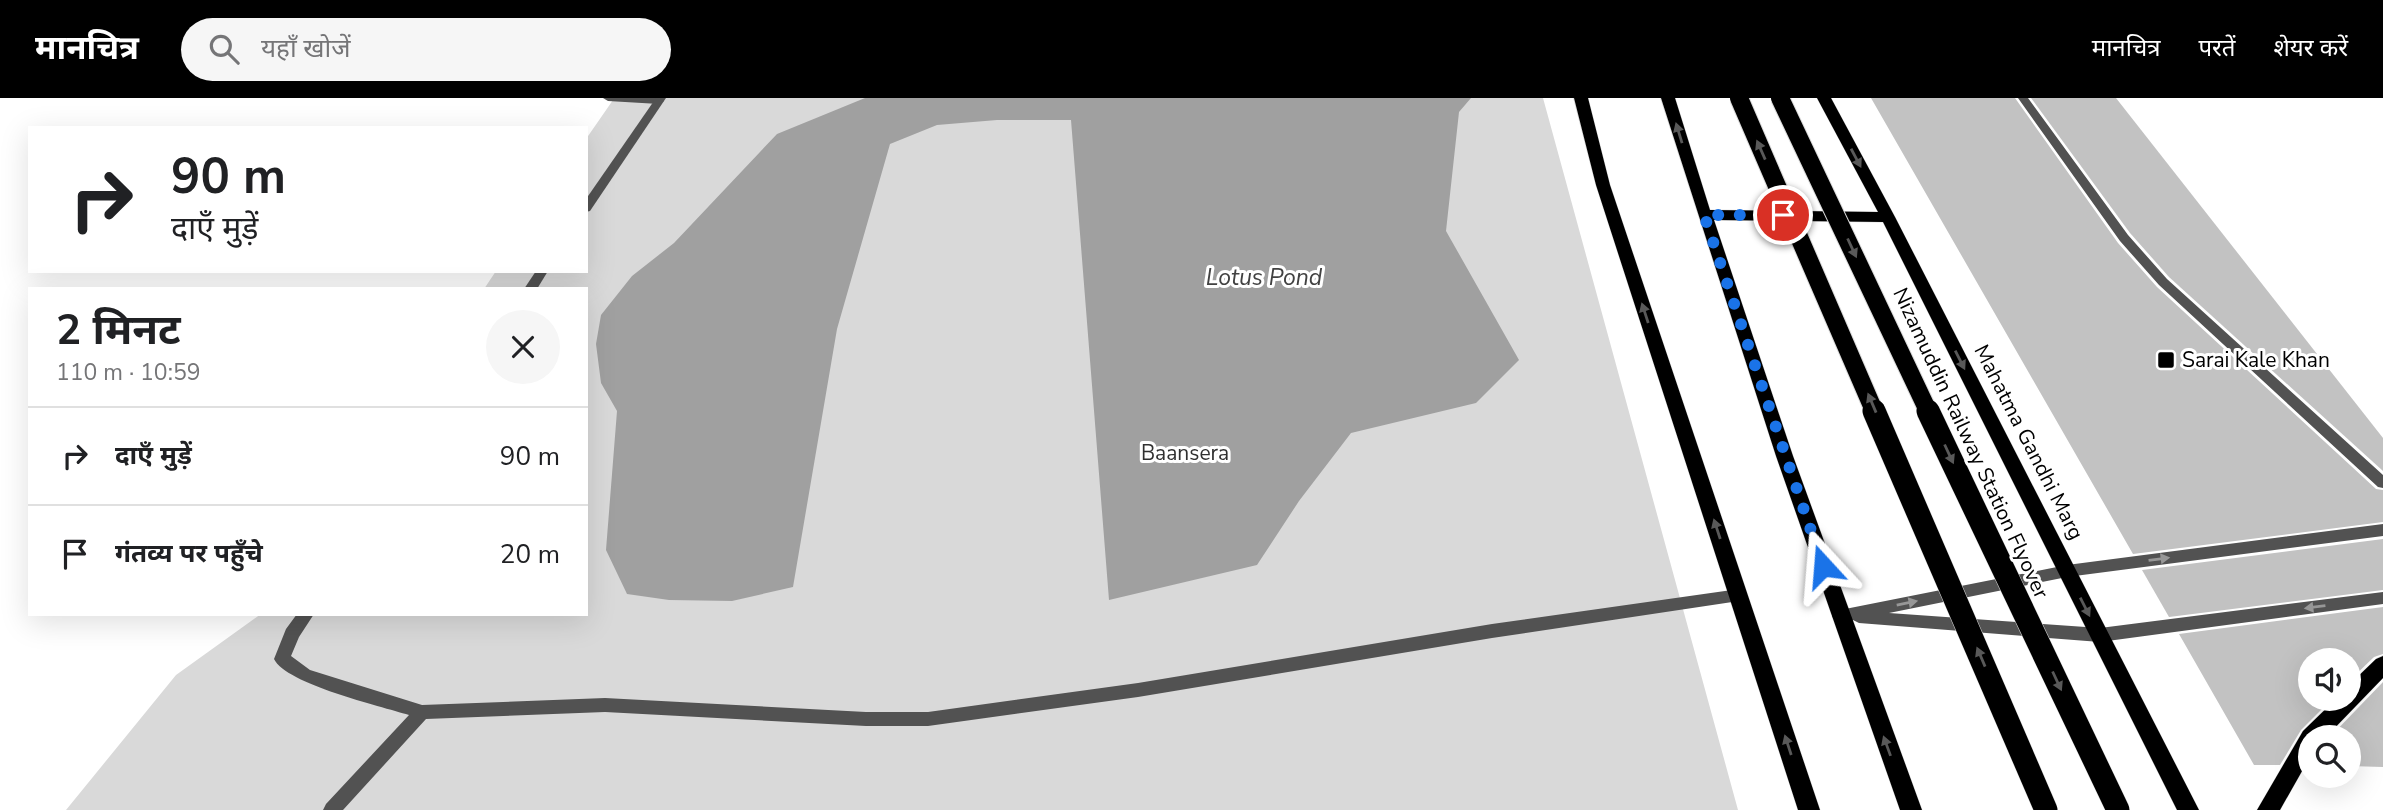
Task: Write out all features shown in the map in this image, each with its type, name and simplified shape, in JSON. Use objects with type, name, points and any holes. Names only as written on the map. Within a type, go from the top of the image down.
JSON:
[{"type":"highway","points":[[1739,98],[2046,810]]},
{"type":"highway","name":"Nizamuddin Railway Station Flyover","points":[[1780,98],[2118,810]]},
{"type":"main road","points":[[1581,98],[1603,185],[1809,810]]},
{"type":"main road","points":[[1668,98],[1704,215],[1840,616],[1911,810]]},
{"type":"main road","name":"Mahatma Gandhi Marg","points":[[1824,98],[1888,216],[2189,810]]},
{"type":"main road","points":[[1704,215],[1888,216]]},
{"type":"main road","points":[[2324,725],[2383,665]]},
{"type":"main road","points":[[2268,810],[2298,760]]},
{"type":"street","points":[[608,98],[660,100]]},
{"type":"street","points":[[2023,98],[2124,238],[2163,282],[2383,483]]},
{"type":"street","points":[[588,205],[660,100]]},
{"type":"street","points":[[1840,616],[2067,571],[2383,530]]},
{"type":"street","points":[[305,616],[292,634],[282,659],[305,674],[422,712],[605,705],[866,719],[928,719],[1138,690],[1492,631],[1739,595]]},
{"type":"street","points":[[1840,616],[2100,635],[2383,598]]},
{"type":"street","points":[[332,810],[422,712]]},
{"type":"green space","name":"Baansera","points":[[1543,98],[1738,810],[66,810],[176,675],[258,616],[588,616],[588,287],[485,287],[495,273],[588,273],[588,136],[613,100]]},
{"type":"water","name":"Lotus Pond","points":[[865,98],[1471,98],[1459,112],[1446,231],[1519,360],[1476,403],[1351,433],[1299,501],[1257,565],[1109,600],[1071,120],[997,120],[937,125],[890,144],[837,329],[793,587],[732,601],[669,600],[627,594],[606,550],[617,411],[601,383],[596,344],[601,315],[632,276],[674,243],[777,134]]},
{"type":"building","points":[[1871,98],[2015,98],[2118,243],[2157,287],[2376,489],[2383,490],[2383,522],[2133,554]]},
{"type":"building","points":[[2031,98],[2116,98],[2383,438],[2383,471],[2169,277],[2130,233]]},
{"type":"building","points":[[2383,539],[2383,590],[2169,617],[2142,570]]},
{"type":"building","points":[[2383,607],[2383,654],[2374,657],[2361,670],[2361,648],[2298,648],[2298,711],[2320,711],[2306,725],[2298,725],[2298,735],[2280,765],[2254,765],[2179,634]]},
{"type":"building","points":[[2383,682],[2383,767],[2361,766],[2361,725],[2342,725],[2355,711],[2361,711],[2361,705]]},
{"type":"place","name":"Sarai Kale Khan","points":[[2166,360]]},
{"type":"route","points":[[1783,215],[1704,215],[1823,566]]}]
